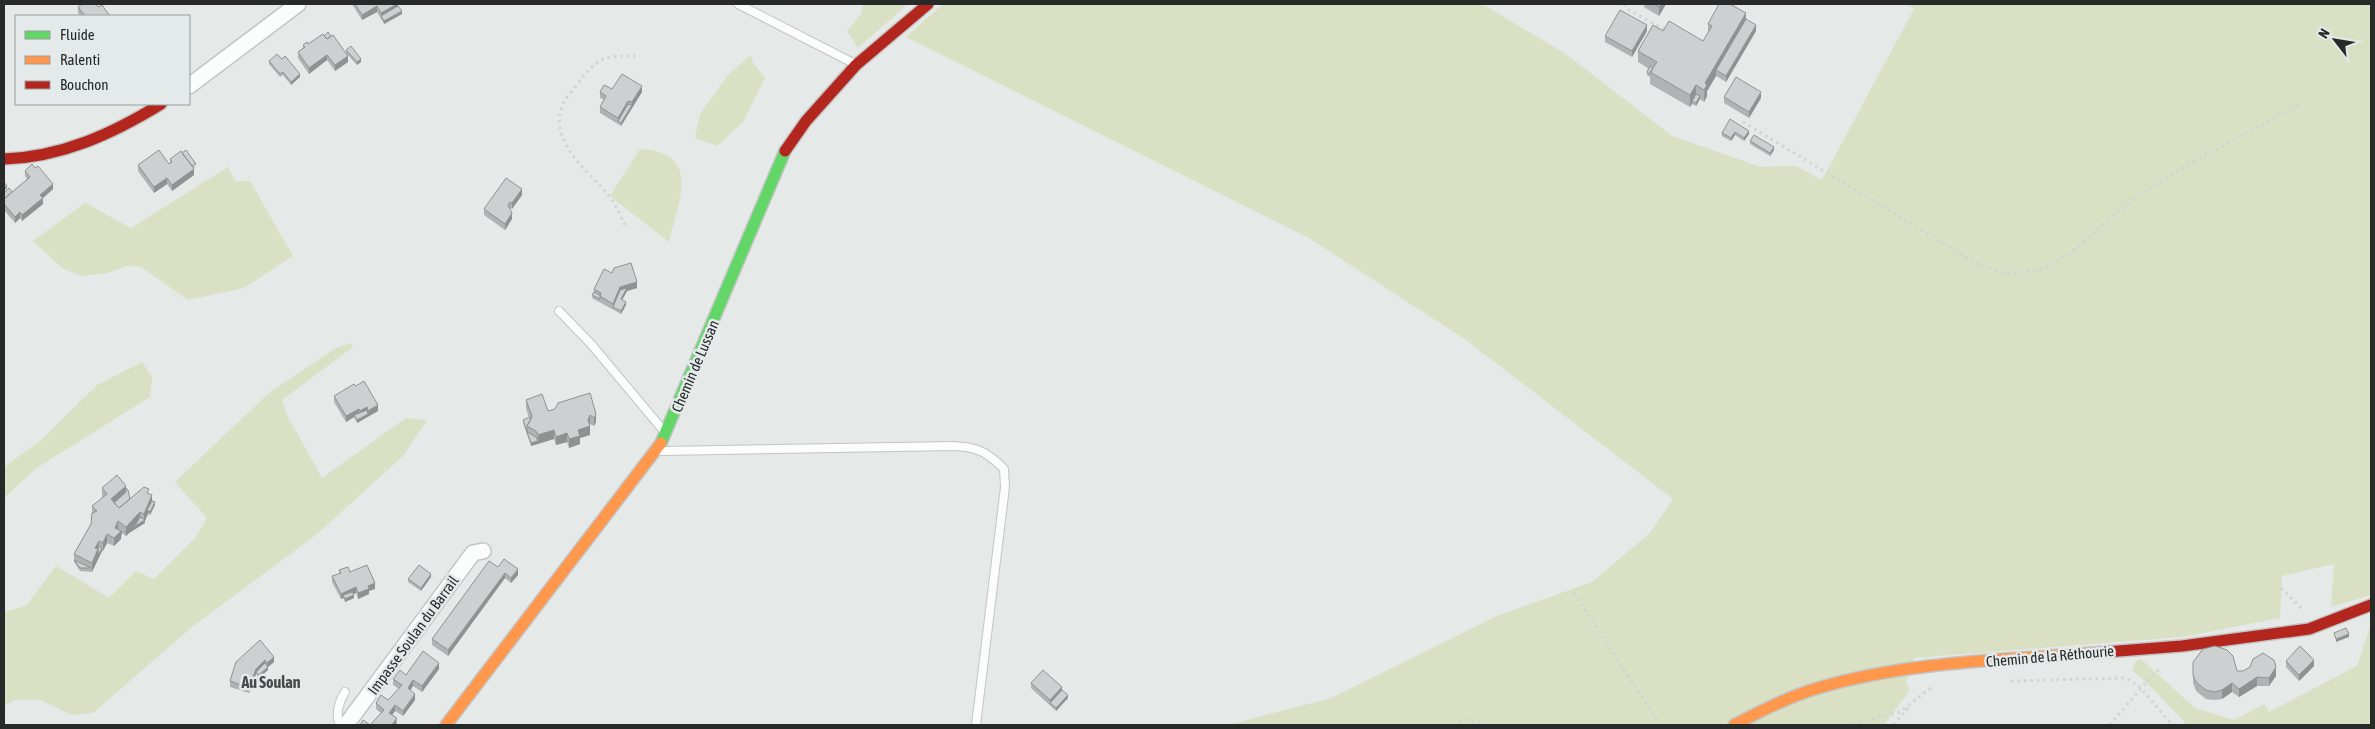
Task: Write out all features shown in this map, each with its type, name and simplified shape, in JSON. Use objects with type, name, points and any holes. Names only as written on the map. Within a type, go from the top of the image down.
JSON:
[{"type":"street","points":[[190,85],[298,4]]},
{"type":"street","name":"Chemin de Lussan","points":[[446,725],[656,451],[666,434],[782,154],[806,121],[856,65],[928,4]]},
{"type":"street","points":[[4,158],[44,156],[80,145],[121,127],[159,105]]},
{"type":"street","name":"Impasse Soulan du Barrail","points":[[346,725],[473,553],[484,551]]},
{"type":"street","name":"Chemin de la Réthourie","points":[[1734,725],[1780,702],[1818,688],[1916,667],[2182,646],[2309,629],[2371,606]]},
{"type":"lane","points":[[738,4],[856,65]]},
{"type":"lane","points":[[559,311],[591,344],[666,434]]},
{"type":"lane","points":[[656,451],[952,446],[975,447],[992,457],[1004,468],[1005,487],[976,725]]},
{"type":"lane","points":[[340,725],[338,711],[345,692]]},
{"type":"path","points":[[1624,4],[1629,10],[1664,30]]},
{"type":"path","points":[[625,225],[610,196],[570,153],[560,127],[560,113],[563,103],[588,70],[600,58],[608,56],[640,56]]},
{"type":"path","points":[[1743,122],[1974,262],[2001,273],[2025,272],[2046,268],[2072,252],[2137,196],[2182,168],[2302,103]]},
{"type":"path","points":[[2281,588],[2304,610],[2309,629]]},
{"type":"path","points":[[1574,593],[1660,725]]},
{"type":"path","points":[[2006,681],[2126,678],[2141,688],[2172,725]]},
{"type":"path","points":[[1894,725],[1925,691],[1940,684]]},
{"type":"path","points":[[2110,725],[2141,688]]},
{"type":"path","points":[[1847,725],[1900,712],[1910,706]]},
{"type":"path","points":[[1453,725],[1463,720],[1478,720],[1485,725]]},
{"type":"green space","points":[[863,4],[908,4],[858,48],[847,31],[861,14]]},
{"type":"green space","points":[[943,4],[1482,4],[1566,54],[1672,136],[1761,167],[1796,166],[1822,180],[1914,9],[1906,4],[2371,4],[2371,595],[2331,607],[2334,564],[2282,576],[2280,618],[2182,637],[1914,658],[1906,683],[1910,690],[1884,725],[1228,725],[1331,698],[1497,616],[1592,582],[1650,533],[1673,499],[1466,340],[1309,238],[906,37]]},
{"type":"green space","points":[[751,55],[753,63],[765,78],[743,122],[717,146],[695,138],[700,114],[728,75]]},
{"type":"green space","points":[[640,149],[660,152],[672,159],[679,169],[681,182],[680,196],[669,242],[610,196]]},
{"type":"green space","points":[[228,167],[235,181],[250,181],[293,256],[244,288],[188,300],[141,267],[127,266],[107,273],[82,276],[62,268],[33,241],[85,203],[131,228]]},
{"type":"green space","points":[[351,343],[353,347],[282,400],[288,417],[322,478],[406,418],[427,420],[403,456],[316,535],[192,627],[93,713],[72,715],[41,700],[14,700],[4,706],[4,612],[26,606],[56,566],[109,598],[136,571],[154,579],[195,538],[207,518],[175,482],[269,393],[336,348]]},
{"type":"green space","points":[[142,362],[152,377],[150,397],[35,469],[4,498],[4,467],[40,441],[97,385]]},
{"type":"green space","points":[[2371,624],[2371,725],[2187,725],[2132,670],[2136,661],[2141,659],[2195,708],[2234,720],[2265,704],[2269,712],[2357,666]]},
{"type":"building","points":[[82,4],[95,4],[99,7],[102,5],[109,15],[84,15],[78,7]]},
{"type":"building","points":[[355,4],[397,4],[381,13],[377,6],[362,15]]},
{"type":"building","points":[[1719,4],[1730,4],[1746,13],[1705,83],[1707,85],[1704,90],[1696,85],[1690,95],[1650,72],[1657,62],[1638,51],[1653,25],[1663,31],[1669,21],[1703,41],[1712,26],[1708,24]]},
{"type":"building","points":[[398,6],[402,11],[384,21],[381,16]]},
{"type":"building","points":[[1620,10],[1647,25],[1632,51],[1605,36]]},
{"type":"building","points":[[1746,19],[1756,25],[1726,76],[1716,70]]},
{"type":"building","points":[[328,32],[331,36],[327,39],[324,36]]},
{"type":"building","points":[[323,34],[327,39],[333,35],[348,56],[335,65],[327,55],[309,68],[298,52],[305,47],[303,45],[307,42],[308,44]]},
{"type":"building","points":[[351,46],[361,59],[357,62],[346,50]]},
{"type":"building","points":[[277,54],[282,59],[285,56],[300,74],[291,82],[283,72],[280,74],[269,61]]},
{"type":"building","points":[[1650,66],[1653,68],[1650,74],[1647,72]]},
{"type":"building","points":[[622,74],[642,86],[632,102],[628,101],[618,118],[600,107],[606,96],[600,92],[604,85],[612,89]]},
{"type":"building","points":[[1736,77],[1761,92],[1749,112],[1724,97]]},
{"type":"building","points":[[1696,94],[1700,96],[1696,103],[1692,101]]},
{"type":"building","points":[[628,104],[632,105],[621,123],[618,121]]},
{"type":"building","points":[[1730,119],[1749,131],[1744,138],[1735,132],[1731,138],[1722,133]]},
{"type":"building","points":[[1754,135],[1774,147],[1770,153],[1750,141]]},
{"type":"building","points":[[159,150],[169,164],[172,162],[170,159],[181,151],[194,169],[172,185],[167,178],[154,187],[138,165]]},
{"type":"building","points":[[186,150],[196,164],[192,166],[182,153]]},
{"type":"building","points":[[32,164],[35,168],[38,166],[53,184],[40,195],[43,198],[22,215],[20,212],[15,217],[4,204],[4,199],[30,177],[25,171]]},
{"type":"building","points":[[506,178],[522,189],[512,203],[510,202],[508,205],[512,213],[505,224],[484,209]]},
{"type":"building","points":[[9,188],[12,192],[4,199],[4,193]]},
{"type":"building","points":[[631,263],[637,282],[620,287],[613,304],[600,296],[601,293],[594,289],[604,269],[612,273],[614,268]]},
{"type":"building","points":[[627,288],[621,299],[626,302],[621,311],[613,307],[620,290]]},
{"type":"building","points":[[594,292],[600,295],[600,299],[592,295]]},
{"type":"building","points":[[364,381],[378,405],[368,411],[367,407],[346,416],[334,396],[354,384],[356,386]]},
{"type":"building","points":[[590,393],[596,414],[594,418],[590,415],[588,420],[590,426],[578,430],[580,436],[569,439],[567,433],[556,437],[554,430],[538,435],[536,431],[527,426],[532,416],[526,400],[542,394],[548,411],[555,409],[558,403]]},
{"type":"building","points":[[367,410],[368,414],[357,420],[354,415]]},
{"type":"building","points":[[530,417],[531,419],[527,426],[527,432],[523,420]]},
{"type":"building","points":[[527,432],[536,437],[538,441],[531,443]]},
{"type":"building","points":[[117,475],[126,486],[111,499],[119,508],[144,487],[149,489],[147,493],[152,495],[144,514],[140,512],[126,527],[118,521],[115,528],[121,531],[114,538],[107,534],[103,543],[99,541],[95,548],[98,549],[92,563],[74,554],[91,524],[92,513],[97,511],[92,506],[107,494],[102,488]]},
{"type":"building","points":[[126,488],[130,499],[119,508],[114,503],[126,492]]},
{"type":"building","points":[[152,501],[155,502],[150,512],[147,510]]},
{"type":"building","points":[[140,517],[145,520],[125,532],[136,524]]},
{"type":"building","points":[[99,546],[102,548],[98,555],[98,549]]},
{"type":"building","points":[[504,559],[518,569],[511,578],[505,573],[448,650],[432,639],[489,561],[498,567]]},
{"type":"building","points":[[74,560],[91,568],[80,568]]},
{"type":"building","points":[[367,565],[375,583],[368,586],[369,589],[358,593],[356,587],[341,594],[332,576],[341,573],[339,570],[348,567],[350,572]]},
{"type":"building","points":[[419,565],[431,574],[421,588],[408,579]]},
{"type":"building","points":[[352,592],[354,595],[345,599],[343,595]]},
{"type":"building","points":[[2346,628],[2349,634],[2336,639],[2334,633]]},
{"type":"building","points":[[260,640],[274,657],[267,663],[265,660],[256,669],[249,688],[230,681],[236,662]]},
{"type":"building","points":[[2215,646],[2227,650],[2233,656],[2237,671],[2243,671],[2250,667],[2253,659],[2263,653],[2274,660],[2276,667],[2269,678],[2257,677],[2239,689],[2232,683],[2222,690],[2214,692],[2206,690],[2196,682],[2193,675],[2193,662],[2203,649]]},
{"type":"building","points":[[2300,646],[2314,660],[2299,675],[2286,661]]},
{"type":"building","points":[[423,651],[439,663],[422,686],[413,680],[408,688],[415,694],[403,711],[395,705],[389,713],[397,718],[392,725],[370,725],[384,710],[376,703],[381,695],[388,700],[402,685],[393,679],[400,670],[406,675]]},
{"type":"building","points":[[265,663],[268,667],[259,675],[256,672]]},
{"type":"building","points":[[1043,670],[1062,687],[1050,700],[1031,683]]},
{"type":"building","points":[[1062,690],[1068,695],[1056,708],[1050,703]]},
{"type":"building","points":[[363,720],[370,725],[360,725]]},
{"type":"traffic: fast","points":[[661,443],[785,151]]},
{"type":"traffic: slow","points":[[446,725],[661,443]]},
{"type":"traffic: slow","points":[[1734,725],[1796,696],[1851,679],[1954,663],[2093,653]]},
{"type":"traffic: jam","points":[[785,151],[806,121],[856,65],[928,4]]},
{"type":"traffic: jam","points":[[4,159],[46,154],[66,149],[105,134],[159,105]]},
{"type":"traffic: jam","points":[[2093,653],[2182,646],[2309,629],[2371,605]]},
{"type":"district","name":"Au Soulan","points":[[271,682]]}]
